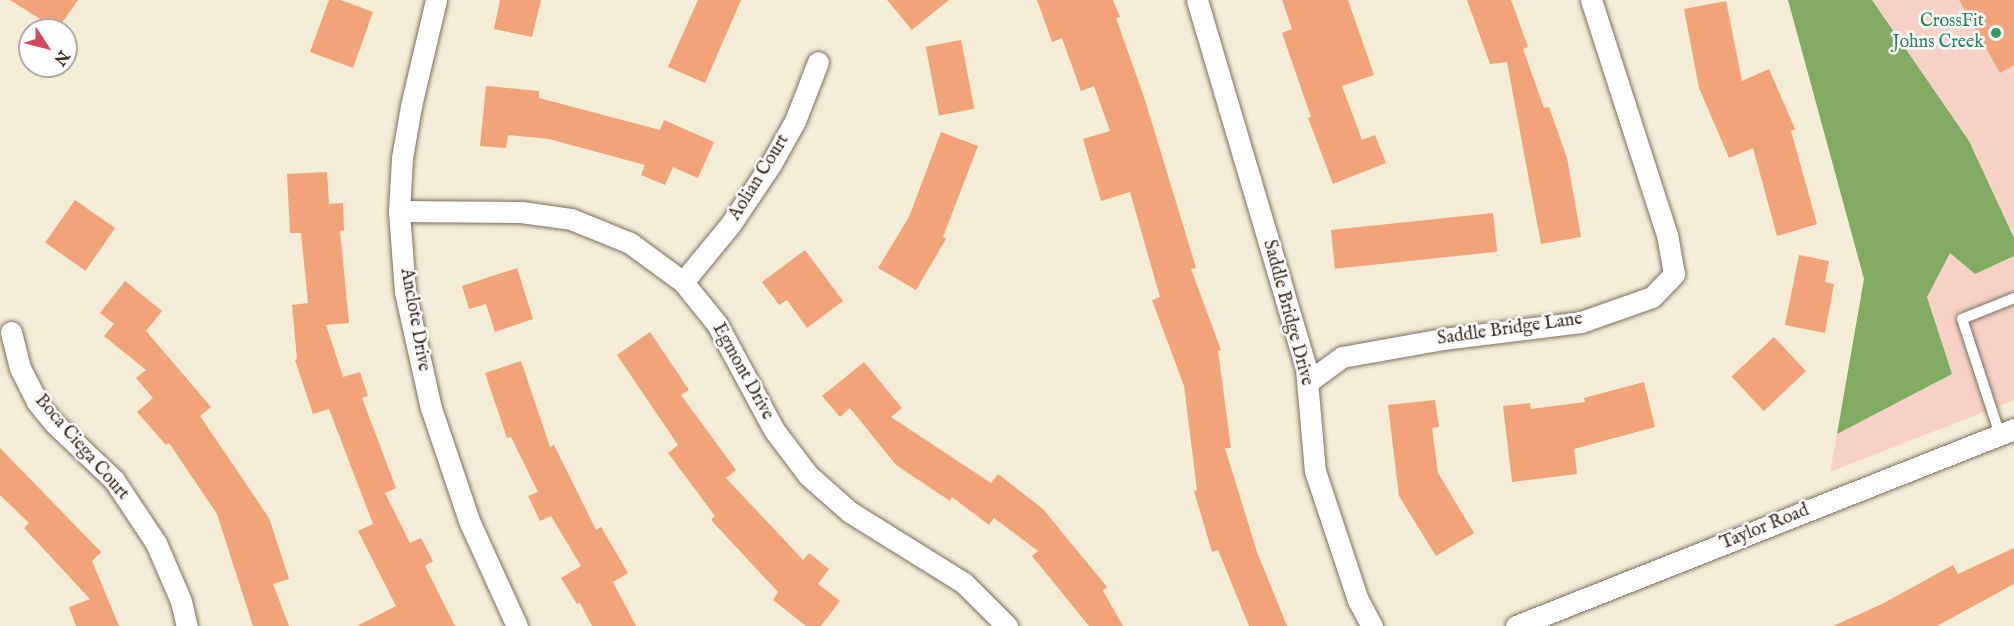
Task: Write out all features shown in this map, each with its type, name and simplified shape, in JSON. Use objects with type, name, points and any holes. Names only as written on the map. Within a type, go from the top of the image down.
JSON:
[{"type":"street","name":"Anclote Drive","points":[[436,0],[411,106],[402,158],[399,211],[405,292],[431,408],[470,523],[518,626]]},
{"type":"street","name":"Saddle Bridge Drive","points":[[1197,0],[1308,382],[1316,471],[1358,600],[1372,626]]},
{"type":"street","name":"Saddle Bridge Lane","points":[[1308,382],[1342,357],[1443,339],[1581,322],[1652,297],[1674,274],[1667,235],[1591,0]]},
{"type":"street","name":"Aolian Court","points":[[683,282],[730,225],[771,164],[795,121],[818,62]]},
{"type":"street","name":"Egmont Drive","points":[[399,211],[521,212],[571,219],[630,243],[683,282],[717,324],[774,430],[808,475],[850,512],[964,583],[1007,626]]},
{"type":"street","name":"Boca Ciega Court","points":[[11,332],[20,368],[37,402],[54,423],[114,480],[156,543],[181,601],[187,626]]},
{"type":"street","name":"Taylor Road","points":[[1516,626],[2007,432]]},
{"type":"lane","points":[[2007,432],[1962,319],[2014,298]]},
{"type":"shaded area","points":[[1872,0],[2014,0],[2014,238],[1969,141]]},
{"type":"shaded area","points":[[1950,252],[1975,274],[2014,256],[2014,400],[1830,472],[1837,434],[1952,374],[1927,297]]},
{"type":"green space","points":[[1788,0],[1872,0],[1969,141],[2014,238],[2014,256],[1975,274],[1950,253],[1927,297],[1952,374],[1837,434],[1864,279]]},
{"type":"building","points":[[10,0],[78,0],[65,18],[38,18]]},
{"type":"building","points":[[329,0],[341,0],[373,12],[353,68],[310,52]]},
{"type":"building","points":[[500,0],[541,0],[532,37],[494,29]]},
{"type":"building","points":[[698,0],[741,0],[705,83],[668,67]]},
{"type":"building","points":[[887,0],[949,0],[912,30]]},
{"type":"building","points":[[1037,0],[1113,0],[1120,17],[1116,18],[1145,100],[1196,268],[1191,269],[1221,350],[1218,351],[1231,448],[1225,448],[1257,552],[1287,626],[1249,626],[1218,550],[1212,552],[1194,491],[1197,490],[1184,386],[1152,300],[1160,297],[1130,192],[1101,201],[1083,139],[1110,131],[1094,86],[1081,91],[1062,38],[1052,42]]},
{"type":"building","points":[[1282,0],[1348,0],[1374,75],[1342,86],[1362,140],[1375,135],[1386,163],[1333,184],[1308,118],[1311,117],[1282,33],[1292,29]]},
{"type":"building","points":[[1467,0],[1511,0],[1528,47],[1523,49],[1544,108],[1549,107],[1567,158],[1581,237],[1541,244],[1507,62],[1490,64]]},
{"type":"building","name":"CrossFit Johns Creek","points":[[1959,0],[2014,0],[2014,65],[2000,73]]},
{"type":"building","points":[[1726,1],[1742,81],[1769,69],[1795,129],[1791,131],[1817,224],[1777,236],[1753,148],[1729,158],[1699,88],[1684,9]]},
{"type":"building","points":[[961,40],[974,109],[939,116],[926,47]]},
{"type":"building","points":[[486,86],[539,91],[539,98],[660,130],[664,120],[714,142],[698,178],[673,167],[665,185],[641,175],[645,165],[549,139],[508,135],[506,148],[480,146]]},
{"type":"building","points":[[941,132],[978,146],[943,237],[946,239],[916,290],[878,268],[909,217]]},
{"type":"building","points":[[327,172],[329,204],[343,203],[344,230],[340,231],[349,323],[326,325],[343,377],[360,372],[368,396],[362,398],[396,488],[385,493],[410,543],[421,538],[433,561],[425,566],[455,626],[357,626],[396,606],[358,531],[373,524],[329,409],[313,414],[295,360],[297,359],[292,305],[308,303],[301,233],[290,233],[287,174]]},
{"type":"building","points":[[75,200],[115,228],[85,271],[45,243]]},
{"type":"building","points":[[1493,213],[1497,252],[1335,269],[1331,230]]},
{"type":"building","points":[[805,250],[843,301],[807,328],[787,300],[779,305],[762,282]]},
{"type":"building","points":[[1799,255],[1829,261],[1825,282],[1834,284],[1825,333],[1785,325]]},
{"type":"building","points":[[517,268],[533,319],[495,332],[486,304],[469,309],[462,286]]},
{"type":"building","points":[[125,281],[162,311],[146,331],[211,407],[200,416],[269,518],[289,579],[273,584],[289,626],[253,626],[217,514],[169,443],[166,445],[137,412],[153,398],[136,378],[146,370],[104,336],[114,324],[100,313]]},
{"type":"building","points":[[650,332],[689,390],[681,395],[736,470],[726,478],[803,560],[809,553],[829,569],[818,584],[840,601],[821,626],[806,626],[773,600],[778,592],[711,520],[715,516],[668,453],[678,445],[617,355]]},
{"type":"building","points":[[1774,337],[1806,371],[1764,411],[1732,377]]},
{"type":"building","points":[[521,361],[550,447],[554,445],[596,530],[601,527],[628,573],[613,582],[636,626],[592,626],[580,603],[577,604],[561,578],[581,566],[551,516],[540,521],[528,496],[538,492],[511,437],[507,438],[485,373]]},
{"type":"building","points":[[864,362],[902,408],[891,417],[991,483],[998,474],[1043,509],[1107,587],[1103,591],[1123,626],[1089,626],[1032,556],[1038,551],[994,518],[989,525],[952,497],[950,501],[896,465],[850,408],[840,417],[822,396]]},
{"type":"building","points":[[1644,382],[1655,427],[1574,449],[1577,474],[1512,482],[1503,406],[1530,403],[1531,409],[1585,402],[1584,398]]},
{"type":"building","points":[[1435,400],[1439,427],[1432,428],[1438,473],[1474,533],[1436,556],[1399,496],[1388,405]]},
{"type":"building","points":[[0,448],[101,552],[92,561],[119,626],[76,626],[69,607],[90,599],[24,528],[29,523],[0,495]]},
{"type":"building","points":[[2014,548],[2014,584],[1937,626],[1833,626],[1882,604],[1953,565],[1958,574]]},
{"type":"place","name":"CrossFit Johns Creek","points":[[1996,33]]}]
